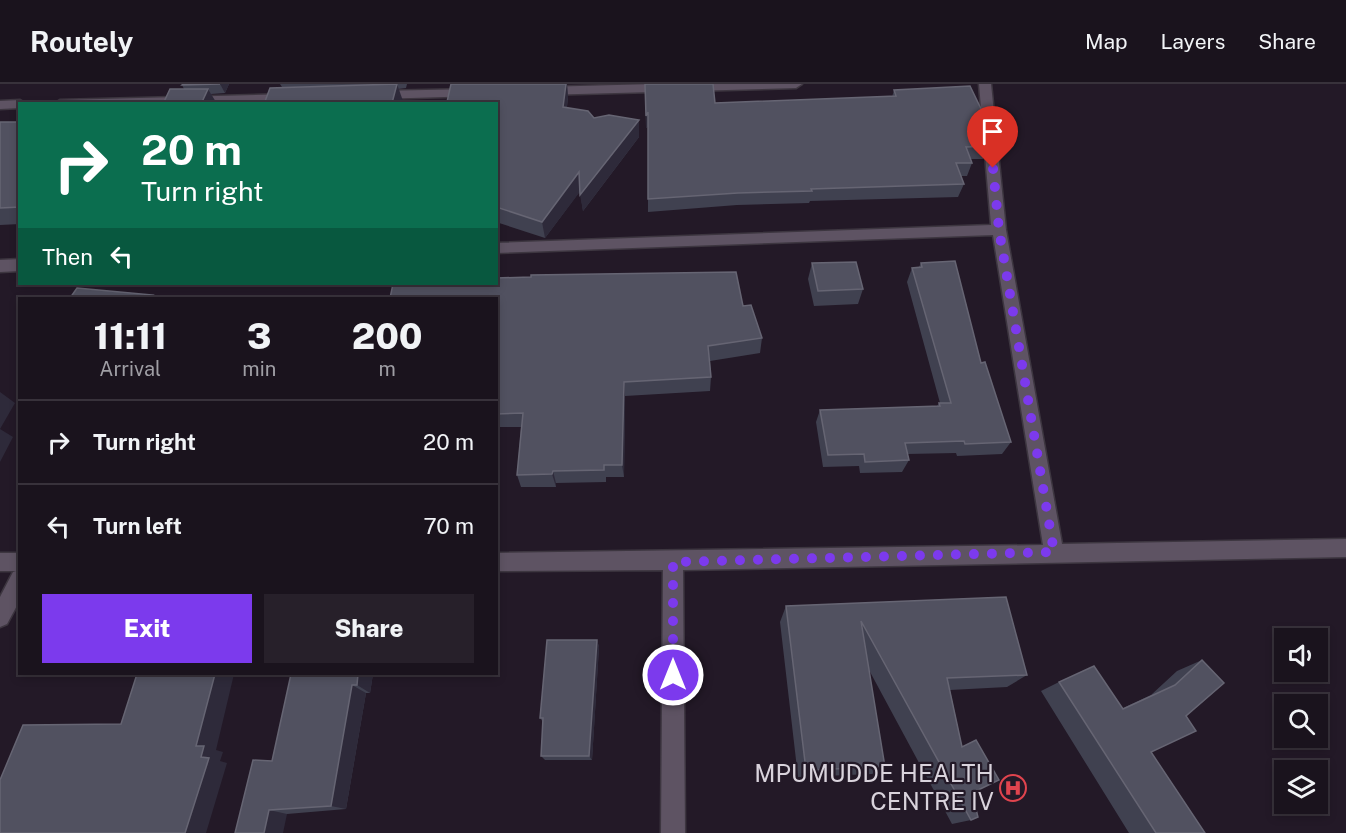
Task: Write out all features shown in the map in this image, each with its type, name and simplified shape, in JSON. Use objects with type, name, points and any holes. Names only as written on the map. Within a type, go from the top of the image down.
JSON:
[{"type":"street","points":[[524,92],[796,84]]},
{"type":"street","points":[[986,84],[999,230],[1054,552]]},
{"type":"street","points":[[359,96],[489,92]]},
{"type":"street","points":[[140,102],[300,98]]},
{"type":"street","points":[[0,105],[18,104]]},
{"type":"street","points":[[498,248],[999,230]]},
{"type":"street","points":[[0,266],[18,265]]},
{"type":"street","points":[[498,562],[673,562],[1054,552],[1346,548]]},
{"type":"street","points":[[0,562],[18,561]]},
{"type":"street","points":[[673,562],[673,833]]},
{"type":"street","points":[[0,617],[18,583]]},
{"type":"building","points":[[397,84],[392,102],[265,102],[270,88]]},
{"type":"building","points":[[451,84],[566,84],[563,107],[588,111],[594,118],[609,115],[639,120],[580,195],[579,172],[542,222],[498,208],[498,102],[447,102]]},
{"type":"building","points":[[645,84],[713,84],[715,103],[896,96],[894,90],[970,86],[984,115],[980,115],[987,134],[988,146],[966,147],[972,163],[956,163],[964,184],[811,189],[812,191],[648,199],[648,112],[646,116]]},
{"type":"building","points":[[170,89],[208,89],[202,102],[164,102]]},
{"type":"building","points":[[0,122],[18,122],[18,207],[0,208]]},
{"type":"building","points":[[955,261],[981,363],[985,362],[1011,442],[905,443],[909,460],[865,462],[864,454],[828,455],[820,410],[940,406],[939,403],[951,403],[912,268],[922,267],[921,263]]},
{"type":"building","points":[[856,262],[863,289],[818,291],[812,263]]},
{"type":"building","points":[[736,272],[743,306],[751,305],[762,338],[708,346],[711,377],[624,382],[622,465],[604,465],[604,470],[553,471],[552,474],[517,475],[523,413],[498,414],[498,297],[390,297],[393,285],[498,285],[498,278],[531,277],[531,275]]},
{"type":"building","points":[[77,288],[153,295],[151,297],[71,297]]},
{"type":"building","points":[[1006,597],[1027,675],[947,678],[962,747],[976,740],[999,780],[972,793],[978,817],[971,820],[861,621],[885,767],[806,770],[786,606]]},
{"type":"building","points":[[547,640],[597,640],[589,756],[541,756],[543,718],[540,718]]},
{"type":"building","points":[[1202,660],[1224,683],[1186,716],[1196,731],[1151,752],[1205,833],[1156,833],[1059,682],[1094,666],[1123,709],[1175,685]]},
{"type":"building","points":[[137,675],[215,675],[196,746],[204,746],[201,757],[209,758],[185,833],[0,833],[0,780],[23,725],[121,724]]},
{"type":"building","points":[[291,675],[358,675],[357,685],[352,685],[331,806],[269,810],[264,833],[235,833],[253,760],[272,761]]},
{"type":"place","name":"MPUMUDDE HEALTH CENTRE IV","points":[[1013,788]]},
{"type":"route","points":[[673,675],[673,562],[1054,552],[999,230],[993,168]]}]
